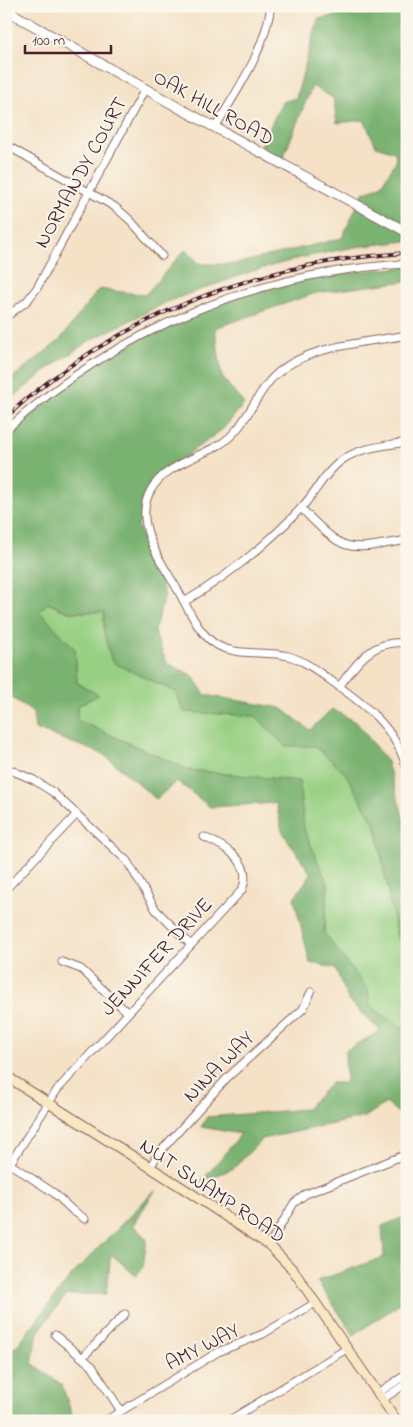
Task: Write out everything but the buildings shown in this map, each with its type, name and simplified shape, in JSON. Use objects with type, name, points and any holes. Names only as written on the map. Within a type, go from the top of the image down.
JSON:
[{"type":"main road","name":"NUT SWAMP ROAD","points":[[6,1076],[269,1245],[293,1270],[397,1421]]},
{"type":"street","points":[[215,128],[261,50],[268,27],[271,6]]},
{"type":"street","name":"OAK HILL ROAD","points":[[6,10],[215,128],[407,232]]},
{"type":"street","name":"NORMANDY COURT","points":[[6,316],[27,300],[37,288],[145,89]]},
{"type":"street","points":[[6,145],[90,191],[130,220],[162,256]]},
{"type":"street","points":[[6,430],[57,388],[104,356],[185,314],[248,291],[281,282],[360,268],[407,264]]},
{"type":"street","points":[[407,334],[312,353],[288,364],[266,385],[232,435],[220,445],[173,468],[157,482],[147,501],[145,528],[152,547],[203,632],[218,645],[237,652],[291,657],[310,666],[382,721],[397,742],[407,769]]},
{"type":"street","points":[[184,602],[229,574],[301,508],[333,468],[342,460],[362,450],[407,442]]},
{"type":"street","points":[[301,508],[333,539],[346,546],[362,548],[407,540]]},
{"type":"street","points":[[339,687],[367,652],[382,644],[407,642]]},
{"type":"street","points":[[6,768],[43,785],[127,861],[156,910],[191,945]]},
{"type":"street","points":[[6,889],[77,814]]},
{"type":"street","name":"JENNIFER DRIVE","points":[[7,1165],[57,1090],[127,1012],[239,894],[245,880],[244,866],[240,860],[220,844],[204,837]]},
{"type":"street","points":[[62,962],[82,969],[127,1012]]},
{"type":"street","name":"NINA WAY","points":[[150,1168],[157,1156],[228,1076],[305,1007],[311,992]]},
{"type":"street","points":[[269,1245],[294,1204],[306,1194],[407,1154]]},
{"type":"street","points":[[7,1165],[54,1192],[77,1215],[85,1219]]},
{"type":"street","name":"AMY WAY","points":[[105,1421],[218,1352],[263,1334],[315,1304]]},
{"type":"street","points":[[83,1357],[125,1314]]},
{"type":"street","points":[[55,1335],[83,1357],[95,1370],[121,1412]]},
{"type":"street","points":[[228,1421],[348,1348]]},
{"type":"street","points":[[381,1396],[407,1374]]},
{"type":"street","points":[[381,1396],[407,1383]]},
{"type":"green space","points":[[348,6],[407,6],[407,241],[355,247],[304,257],[253,271],[169,301],[89,341],[52,366],[6,403],[6,383],[59,341],[99,289],[145,295],[185,250],[200,264],[235,264],[342,238],[363,193],[381,186],[396,161],[395,152],[376,146],[364,120],[337,123],[333,98],[312,86],[281,163],[258,152],[282,102],[296,98],[318,19],[341,15]]},
{"type":"green space","points":[[407,267],[407,281],[316,293],[215,328],[222,377],[244,404],[223,429],[156,477],[138,526],[165,595],[154,631],[167,664],[192,675],[205,695],[281,708],[310,730],[332,709],[357,723],[387,762],[407,830],[407,948],[397,938],[376,826],[345,773],[315,746],[285,746],[256,716],[184,712],[176,692],[112,662],[104,632],[104,612],[68,612],[48,603],[39,611],[75,649],[77,683],[99,695],[77,706],[77,720],[189,770],[299,781],[304,829],[328,885],[324,933],[368,990],[370,1006],[407,1031],[407,1120],[386,1103],[365,1117],[262,1139],[234,1168],[201,1182],[241,1134],[201,1127],[207,1117],[306,1109],[331,1083],[346,1083],[345,1051],[380,1031],[349,1001],[335,968],[310,963],[294,898],[311,874],[282,831],[276,803],[210,807],[177,781],[156,799],[103,754],[35,729],[33,713],[6,693],[6,434],[55,393],[82,374],[137,341],[195,314],[257,290],[285,283],[337,274]]},
{"type":"green space","points":[[47,603],[68,612],[105,612],[104,632],[112,662],[176,692],[184,712],[256,716],[285,746],[315,745],[345,773],[376,826],[397,938],[407,948],[407,1031],[370,1006],[368,990],[324,933],[328,885],[304,829],[299,781],[189,770],[77,720],[77,706],[98,695],[77,683],[75,649],[39,611]]},
{"type":"green space","points":[[156,1189],[133,1225],[147,1239],[143,1267],[136,1276],[111,1254],[106,1294],[66,1295],[38,1332],[32,1363],[62,1385],[74,1421],[6,1421],[6,1351],[16,1347],[71,1276]]},
{"type":"green space","points":[[407,1216],[407,1259],[400,1267],[407,1274],[407,1299],[354,1335],[317,1281],[384,1257],[382,1226]]},
{"type":"railway","points":[[6,417],[48,382],[94,350],[142,323],[192,301],[244,282],[298,268],[352,258],[407,253]]}]
